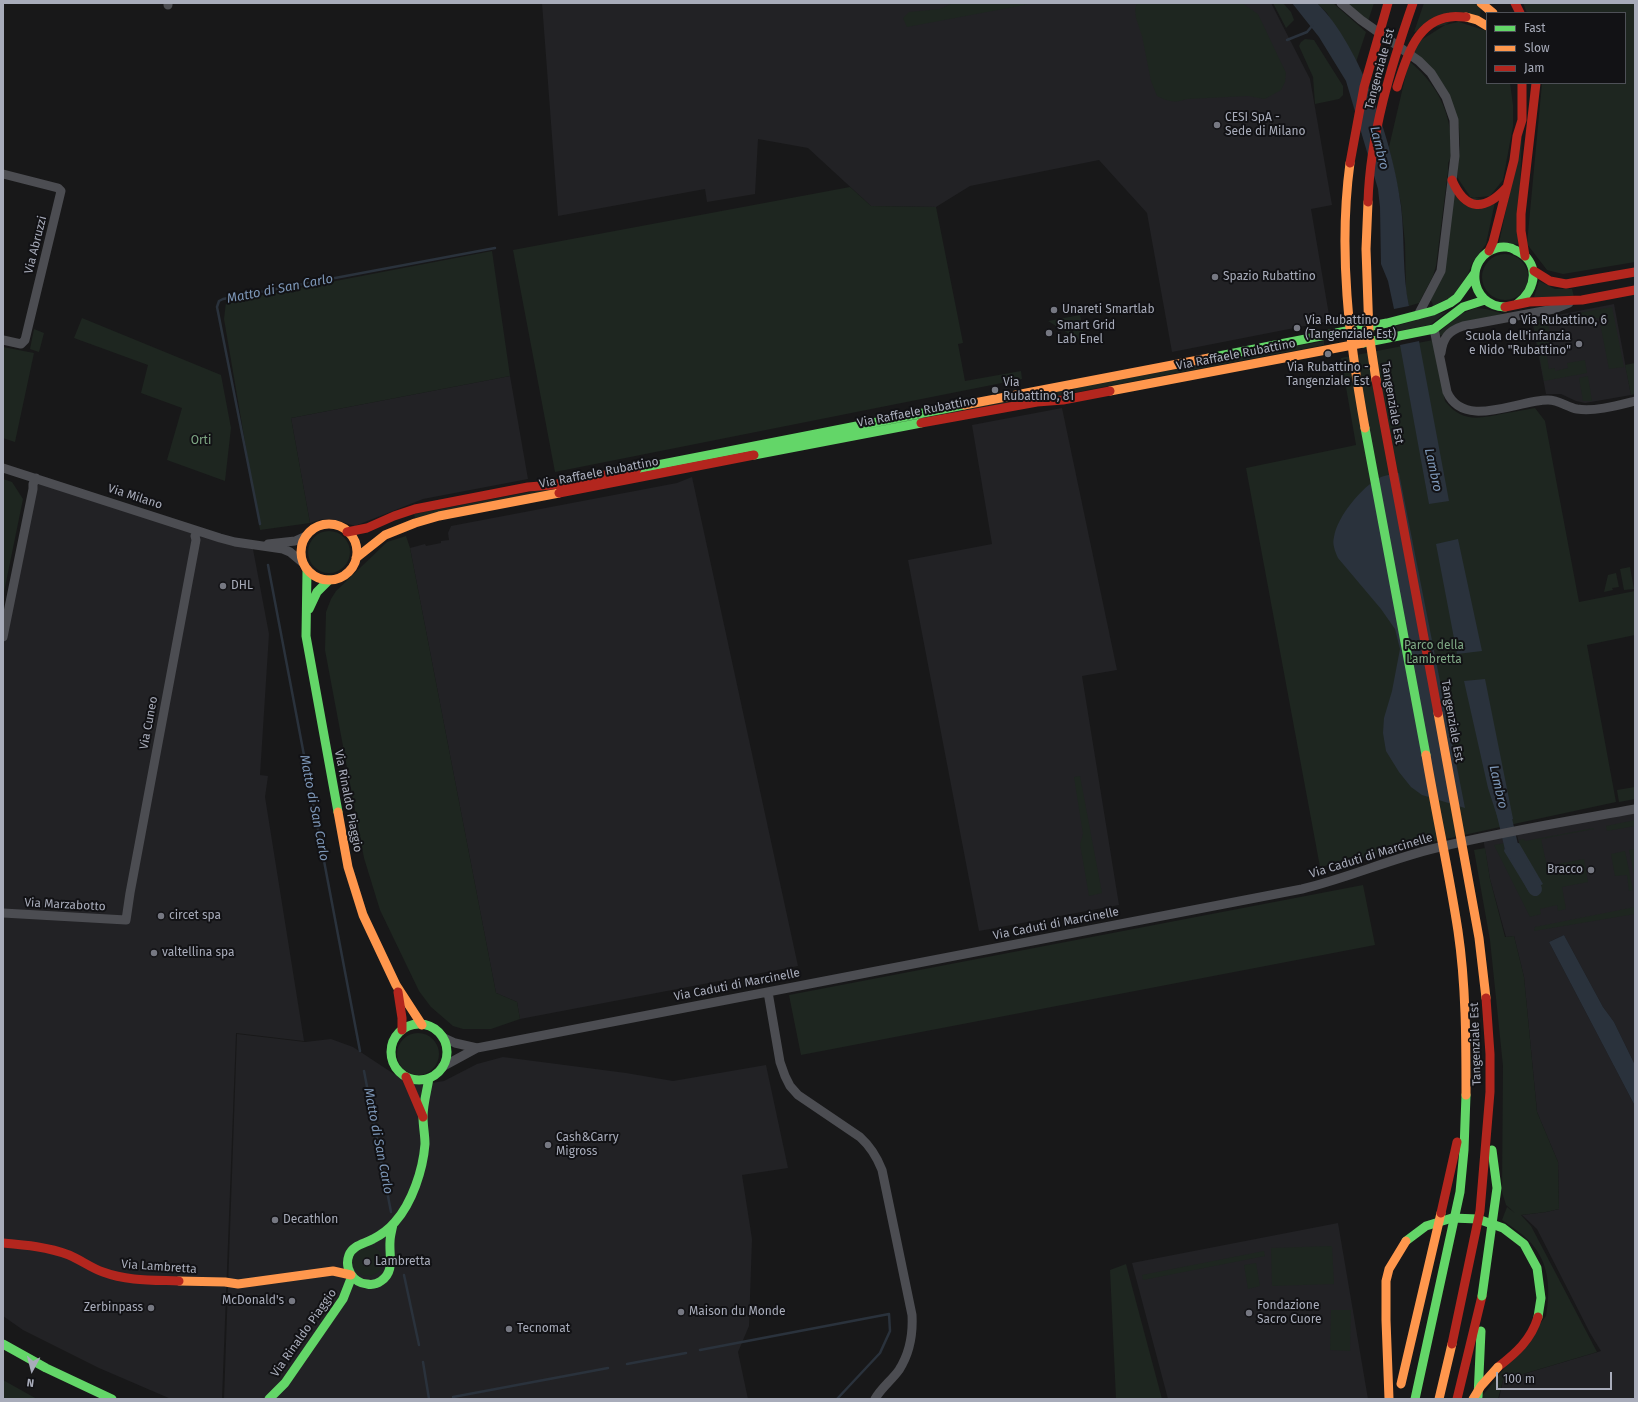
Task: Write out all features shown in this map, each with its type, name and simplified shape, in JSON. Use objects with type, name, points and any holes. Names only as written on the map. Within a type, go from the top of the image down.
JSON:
[{"type":"main road","points":[[1368,70],[1366,57],[1368,37],[1380,3]]},
{"type":"main road","name":"Tangenziale Est","points":[[1388,3],[1368,70],[1355,128],[1347,194],[1345,231],[1348,305],[1362,406],[1458,932],[1464,987],[1466,1031],[1466,1099],[1460,1192],[1415,1399]]},
{"type":"main road","name":"Tangenziale Est","points":[[1413,3],[1394,59],[1378,122],[1368,188],[1366,250],[1369,334],[1381,413],[1434,690],[1479,938],[1488,1016],[1490,1092],[1488,1128],[1478,1218],[1464,1291],[1439,1399]]},
{"type":"main road","points":[[1481,3],[1492,12]]},
{"type":"main road","points":[[1494,3],[1502,12]]},
{"type":"main road","points":[[1378,122],[1392,102],[1411,47],[1426,27],[1434,21],[1445,17],[1455,16],[1477,20],[1486,25]]},
{"type":"main road","points":[[1515,84],[1517,136]]},
{"type":"main road","points":[[1517,136],[1522,120],[1522,84]]},
{"type":"main road","points":[[1530,84],[1533,110]]},
{"type":"main road","points":[[1525,256],[1521,230],[1521,214],[1536,84]]},
{"type":"main road","name":"Via Raffaele Rubattino","points":[[348,532],[360,530],[394,516],[416,510],[528,487],[552,485],[663,464],[1342,333],[1418,315],[1451,303],[1462,292],[1474,273],[1479,261],[1488,251],[1492,242],[1514,160],[1517,136]]},
{"type":"main road","points":[[1452,180],[1460,197],[1475,205],[1484,205],[1493,201],[1507,186]]},
{"type":"main road","points":[[1488,251],[1500,247],[1508,247],[1518,250],[1531,264],[1534,271],[1534,282],[1532,289],[1526,298],[1516,304]]},
{"type":"main road","points":[[1534,271],[1550,281],[1566,284],[1635,272]]},
{"type":"main road","points":[[1474,273],[1476,288],[1485,300],[1498,306],[1506,307],[1534,302],[1577,300],[1635,290]]},
{"type":"main road","name":"Via Raffaele Rubattino","points":[[329,580],[337,579],[346,574],[356,558],[375,540],[386,533],[412,523],[439,516],[910,425],[1038,402],[1071,399],[1434,329],[1458,309],[1467,304],[1485,300]]},
{"type":"main road","points":[[329,580],[320,578],[305,566],[301,552],[302,544],[311,530],[324,525],[334,525],[348,532],[355,543],[356,558]]},
{"type":"main road","name":"Via Rinaldo Piaggio","points":[[305,566],[307,614],[306,636],[311,673],[348,868],[363,915],[396,985],[422,1025],[434,1029],[442,1037]]},
{"type":"main road","name":"Via Rinaldo Piaggio","points":[[307,614],[316,592],[329,580]]},
{"type":"main road","name":"Via Rinaldo Piaggio","points":[[396,985],[401,1009],[402,1030],[394,1040],[391,1054],[396,1068],[406,1077],[423,1118]]},
{"type":"main road","points":[[402,1030],[412,1025],[422,1025]]},
{"type":"main road","points":[[406,1077],[416,1080],[429,1078],[437,1074],[446,1058],[447,1051],[442,1037]]},
{"type":"main road","name":"Via Rinaldo Piaggio","points":[[280,1399],[305,1366],[356,1292],[367,1285],[378,1283],[386,1277],[391,1268],[389,1253],[393,1224],[412,1191],[422,1167],[425,1142],[423,1118],[429,1078]]},
{"type":"main road","points":[[1400,1388],[1466,1099]]},
{"type":"main road","points":[[1478,1399],[1482,1296],[1497,1188],[1488,1128]]},
{"type":"main road","points":[[1388,1399],[1386,1298],[1389,1270],[1394,1257],[1408,1239],[1432,1222],[1447,1218],[1476,1217],[1500,1225],[1515,1235],[1529,1251],[1540,1276],[1541,1290],[1537,1320],[1530,1336],[1521,1348],[1498,1367],[1481,1386],[1472,1399]]},
{"type":"main road","name":"Via Rinaldo Piaggio","points":[[269,1399],[285,1383],[343,1299],[348,1289],[351,1276],[347,1266],[348,1256],[357,1245],[370,1241],[393,1224]]},
{"type":"main road","points":[[370,1241],[381,1245],[389,1253]]},
{"type":"main road","name":"Via Lambretta","points":[[3,1243],[32,1245],[52,1249],[71,1256],[102,1272],[137,1280],[225,1282],[238,1284],[333,1271],[351,1276]]},
{"type":"main road","name":"Via Lambretta","points":[[225,1282],[327,1266],[348,1256]]},
{"type":"main road","points":[[351,1276],[358,1282],[367,1285]]},
{"type":"main road","points":[[1457,1399],[1482,1296]]},
{"type":"main road","points":[[3,1344],[52,1371],[112,1399]]},
{"type":"street","points":[[1341,3],[1361,20],[1419,61],[1431,73],[1446,97],[1454,120],[1456,135],[1441,270],[1418,315]]},
{"type":"street","name":"Via Abruzzi","points":[[3,174],[58,188],[61,191],[25,340],[21,344],[3,340]]},
{"type":"street","points":[[1440,357],[1445,338],[1455,328],[1554,309],[1577,300]]},
{"type":"street","points":[[1434,329],[1447,392],[1451,400],[1462,409],[1478,412],[1547,400],[1559,402],[1576,409],[1583,410],[1635,401]]},
{"type":"street","name":"Via Milano","points":[[3,468],[235,542],[261,545],[290,552],[305,566]]},
{"type":"street","points":[[3,637],[33,484],[36,478]]},
{"type":"street","name":"Via Cuneo","points":[[126,920],[131,885],[196,540],[195,536],[198,531]]},
{"type":"street","name":"Via Milano","points":[[261,545],[295,541],[306,536]]},
{"type":"street","name":"Via Caduti di Marcinelle","points":[[442,1067],[477,1048],[1302,889],[1330,882],[1436,848],[1516,831],[1635,809]]},
{"type":"street","name":"Via Marzabotto","points":[[3,913],[126,920]]},
{"type":"street","points":[[768,992],[780,1062],[790,1086],[798,1096],[860,1137],[873,1150],[882,1170],[912,1315],[912,1338],[899,1370],[874,1398]]},
{"type":"street","name":"Via Caduti di Marcinelle","points":[[442,1037],[455,1043],[477,1048]]},
{"type":"shaded area","points":[[542,3],[1271,3],[1310,79],[1332,205],[1311,209],[1330,321],[1172,352],[1147,213],[1099,160],[970,186],[936,207],[871,206],[808,148],[758,139],[755,194],[707,202],[705,189],[558,216]]},
{"type":"shaded area","name":"Scuola dell'infanzia e Nido \"Rubattino\"","points":[[1614,304],[1631,395],[1585,403],[1576,401],[1561,394],[1546,394],[1532,320]]},
{"type":"shaded area","points":[[510,376],[528,479],[423,499],[355,526],[333,519],[322,519],[310,523],[291,418]]},
{"type":"shaded area","points":[[1062,408],[1117,670],[1082,676],[1119,905],[979,931],[908,560],[992,544],[972,425]]},
{"type":"shaded area","points":[[692,477],[798,966],[520,1019],[517,1002],[496,993],[410,548],[425,544],[426,546],[441,543],[441,541],[449,540],[448,533],[451,526],[677,483]]},
{"type":"shaded area","points":[[36,478],[252,544],[269,634],[260,775],[268,776],[265,797],[304,1041],[236,1033],[222,1399],[171,1399],[99,1368],[23,1330],[3,1316],[3,640]]},
{"type":"shaded area","points":[[1635,809],[1635,1065],[1614,1022],[1603,1007],[1564,935],[1549,942],[1635,1106],[1635,1399],[1499,1399],[1503,1380],[1601,1351],[1590,1333],[1537,1229],[1522,1215],[1559,1209],[1558,1162],[1537,1112],[1524,977],[1514,936],[1506,937],[1490,879],[1483,838],[1502,834],[1505,846],[1504,851],[1519,843],[1516,831]]},
{"type":"shaded area","points":[[237,1034],[305,1042],[331,1039],[353,1047],[397,1076],[419,1085],[444,1081],[477,1064],[503,1057],[626,1073],[673,1081],[766,1065],[788,1168],[742,1175],[752,1239],[749,1326],[738,1352],[748,1399],[224,1399]]},
{"type":"shaded area","name":"Fondazione Sacro Cuore","points":[[1338,1223],[1368,1399],[1168,1399],[1132,1263]]},
{"type":"green space","points":[[953,3],[1035,3],[907,27],[903,18],[909,12],[940,9]]},
{"type":"green space","points":[[1137,3],[1242,3],[1258,14],[1286,73],[1285,82],[1281,90],[1265,99],[1248,96],[1168,101],[1157,96],[1151,81],[1142,36],[1136,18],[1135,9]]},
{"type":"green space","points":[[1273,3],[1283,3],[1291,12],[1294,20],[1286,28],[1285,26]]},
{"type":"green space","points":[[1317,3],[1333,3],[1366,32],[1356,62],[1327,13]]},
{"type":"green space","points":[[1346,3],[1374,3],[1368,21]]},
{"type":"green space","points":[[1424,3],[1474,3],[1481,7],[1480,17],[1414,32]]},
{"type":"green space","points":[[1523,3],[1635,3],[1635,262],[1563,274],[1547,270],[1527,244],[1542,84],[1626,84],[1626,12],[1527,12]]},
{"type":"green space","points":[[1453,20],[1486,31],[1486,84],[1510,84],[1513,105],[1513,126],[1503,180],[1490,196],[1471,198],[1457,177],[1460,145],[1459,128],[1455,111],[1413,53],[1418,42]]},
{"type":"green space","points":[[1305,39],[1314,40],[1343,86],[1343,95],[1339,99],[1315,104],[1313,77],[1299,46]]},
{"type":"green space","points":[[1409,61],[1433,87],[1444,107],[1450,130],[1451,150],[1448,163],[1436,266],[1433,276],[1419,303],[1409,306],[1406,292],[1405,243],[1401,204],[1389,147]]},
{"type":"green space","points":[[1522,133],[1518,244],[1499,243]]},
{"type":"green space","points":[[850,187],[871,206],[936,207],[963,343],[958,344],[965,381],[1021,371],[1022,379],[555,472],[513,250]]},
{"type":"green space","points":[[1452,193],[1495,202],[1486,244],[1472,263],[1468,274],[1453,296],[1433,306],[1432,302],[1428,299],[1434,290]]},
{"type":"green space","points":[[492,251],[510,376],[291,418],[310,523],[260,530],[224,319],[226,302]]},
{"type":"green space","points":[[1505,254],[1518,258],[1524,264],[1528,277],[1524,290],[1518,296],[1505,300],[1492,296],[1486,290],[1482,277],[1486,264],[1492,258]]},
{"type":"green space","points":[[1539,281],[1555,289],[1572,289],[1574,297],[1534,297]]},
{"type":"green space","points":[[1612,307],[1624,367],[1609,369],[1599,318],[1587,320],[1586,317],[1548,324],[1550,338],[1548,339],[1549,343],[1545,344],[1549,369],[1555,368],[1555,371],[1568,368],[1567,363],[1585,360],[1587,373],[1544,381],[1533,321]]},
{"type":"green space","points":[[1476,308],[1504,314],[1443,336],[1440,335],[1438,340],[1439,332],[1461,314]]},
{"type":"green space","points":[[1448,311],[1430,325],[1387,333],[1386,329]]},
{"type":"green space","points":[[1080,315],[1084,335],[1105,341],[1089,345],[1059,328],[1059,322],[1056,326],[1048,321]]},
{"type":"green space","name":"Orti","points":[[82,318],[221,375],[231,428],[225,481],[167,460],[182,408],[141,393],[148,365],[74,338]]},
{"type":"green space","points":[[34,329],[44,333],[39,352],[30,349]]},
{"type":"green space","name":"Parco della Lambretta","points":[[1433,340],[1445,401],[1457,413],[1464,416],[1477,418],[1535,408],[1545,421],[1579,602],[1635,591],[1635,635],[1587,645],[1616,802],[1320,867],[1246,468],[1356,445],[1341,358]]},
{"type":"green space","points":[[1324,341],[1324,345],[415,518],[414,514]]},
{"type":"green space","points":[[3,347],[34,353],[15,442],[3,438]]},
{"type":"green space","points":[[1635,363],[1635,394],[1631,395],[1625,365]]},
{"type":"green space","points":[[1588,376],[1592,401],[1583,401],[1579,378]]},
{"type":"green space","points":[[3,479],[12,482],[23,499],[3,597]]},
{"type":"green space","points":[[329,531],[344,537],[350,552],[344,567],[329,573],[314,567],[308,552],[314,537]]},
{"type":"green space","points":[[406,536],[410,548],[496,993],[517,1002],[520,1019],[491,1029],[463,1029],[453,1026],[431,1007],[419,991],[380,910],[364,858],[325,650],[326,612],[336,591],[387,542]]},
{"type":"green space","points":[[1630,567],[1634,589],[1624,590],[1620,569]]},
{"type":"green space","points":[[1616,573],[1619,587],[1612,588],[1613,590],[1604,592],[1608,575]]},
{"type":"green space","points":[[1080,776],[1102,893],[1089,896],[1080,844],[1083,834],[1074,777]]},
{"type":"green space","points":[[1635,787],[1635,799],[1619,802],[1617,790]]},
{"type":"green space","points":[[1635,820],[1635,826],[1607,831],[1606,826]]},
{"type":"green space","points":[[1594,828],[1541,839],[1547,866],[1584,859],[1588,882],[1562,887],[1566,909],[1558,911],[1557,905],[1540,909],[1541,914],[1530,917],[1494,845],[1505,843],[1504,851],[1519,843],[1519,840],[1524,839],[1525,841]]},
{"type":"green space","points":[[1485,848],[1490,879],[1505,937],[1514,936],[1524,977],[1537,1112],[1558,1162],[1559,1209],[1521,1215],[1531,1226],[1597,1352],[1503,1380],[1498,1399],[1483,1399],[1483,1395],[1546,1316],[1548,1281],[1544,1264],[1532,1244],[1524,1236],[1502,1220],[1507,1207],[1515,1213],[1506,1205],[1502,1192],[1503,1066],[1490,940],[1474,850]]},
{"type":"green space","points":[[1635,849],[1635,879],[1629,850]]},
{"type":"green space","points":[[1625,851],[1633,890],[1629,891],[1627,875],[1615,876],[1611,854]]},
{"type":"green space","points":[[1363,885],[1375,945],[801,1055],[789,995]]},
{"type":"green space","points":[[1635,907],[1635,914],[1534,931],[1535,927]]},
{"type":"green space","points":[[418,1033],[433,1039],[439,1054],[433,1069],[418,1075],[403,1069],[397,1054],[403,1039]]},
{"type":"green space","points":[[368,1246],[379,1250],[383,1261],[379,1272],[368,1276],[357,1272],[353,1261],[357,1250]]},
{"type":"green space","points":[[1332,1246],[1334,1284],[1272,1286],[1271,1248]]},
{"type":"green space","points":[[1264,1251],[1265,1256],[1143,1280],[1142,1275]]},
{"type":"green space","points":[[1256,1263],[1260,1286],[1248,1289],[1244,1265]]},
{"type":"green space","points":[[1126,1264],[1162,1399],[1116,1399],[1110,1270]]},
{"type":"green space","points":[[1331,1310],[1351,1310],[1350,1351],[1330,1350]]},
{"type":"green space","points":[[3,1380],[37,1399],[3,1399]]},
{"type":"water","points":[[1292,3],[1317,3],[1333,22],[1348,44],[1373,98],[1391,155],[1397,182],[1403,231],[1405,282],[1409,306],[1394,309],[1388,281],[1381,264],[1380,207],[1378,189],[1346,81],[1319,37]]},
{"type":"water","points":[[1419,341],[1449,501],[1429,504],[1400,345]]},
{"type":"water","points":[[1399,473],[1465,808],[1422,795],[1411,787],[1399,772],[1386,751],[1383,733],[1384,718],[1392,691],[1400,649],[1395,629],[1381,609],[1338,558],[1333,540],[1340,520],[1366,487],[1381,477]]},
{"type":"water","points":[[1458,539],[1482,651],[1457,654],[1436,544]]},
{"type":"water","points":[[1485,679],[1513,819],[1499,822],[1488,788],[1464,681]]},
{"type":"water","points":[[1519,843],[1543,884],[1529,892],[1504,851],[1505,846]]},
{"type":"water","points":[[1564,935],[1603,1007],[1614,1022],[1635,1065],[1635,1106],[1549,942]]},
{"type":"waterway","name":"Matto di San Carlo","points":[[1287,40],[1307,32],[1312,26]]},
{"type":"waterway","name":"Matto di San Carlo","points":[[260,524],[217,307],[219,301],[223,299],[495,248]]},
{"type":"waterway","name":"Matto di San Carlo","points":[[268,565],[360,1051]]},
{"type":"waterway","name":"Lambro","points":[[1501,802],[1511,845],[1535,889]]},
{"type":"waterway","name":"Matto di San Carlo","points":[[364,1071],[391,1212]]},
{"type":"waterway","name":"Matto di San Carlo","points":[[404,1275],[419,1345]]},
{"type":"waterway","points":[[700,1350],[889,1314],[890,1331],[880,1353],[837,1399]]},
{"type":"waterway","points":[[627,1364],[686,1353]]},
{"type":"waterway","name":"Matto di San Carlo","points":[[423,1362],[429,1399]]},
{"type":"waterway","points":[[453,1397],[608,1368]]},
{"type":"traffic: fast","points":[[1505,307],[1493,305],[1484,299],[1478,290],[1475,280],[1479,261],[1486,253],[1499,247],[1511,248],[1523,255],[1529,261],[1532,268],[1533,276],[1529,291],[1517,304]]},
{"type":"traffic: fast","points":[[1209,358],[1387,323],[1433,311],[1457,298],[1475,273]]},
{"type":"traffic: fast","points":[[1363,343],[1434,329],[1463,307],[1485,300]]},
{"type":"traffic: fast","points":[[637,469],[964,405]]},
{"type":"traffic: fast","points":[[754,455],[921,423]]},
{"type":"traffic: fast","points":[[1365,428],[1426,755]]},
{"type":"traffic: fast","points":[[307,570],[306,636],[338,812]]},
{"type":"traffic: fast","points":[[309,609],[317,592],[329,580]]},
{"type":"traffic: fast","points":[[419,1024],[430,1026],[439,1032],[445,1041],[447,1052],[445,1063],[439,1072],[430,1078],[419,1080],[408,1078],[399,1072],[393,1063],[391,1052],[393,1041],[399,1032],[408,1026],[419,1024]]},
{"type":"traffic: fast","points":[[393,1224],[393,1226],[390,1240],[390,1268],[388,1273],[378,1283],[367,1284],[358,1281],[349,1270],[349,1255],[353,1249],[379,1236],[388,1229],[393,1225],[395,1222],[401,1214],[407,1205],[416,1186],[424,1154],[425,1144],[423,1112],[429,1078]]},
{"type":"traffic: fast","points":[[1415,1399],[1460,1192],[1464,1150],[1466,1095]]},
{"type":"traffic: fast","points":[[1482,1296],[1497,1188],[1492,1150]]},
{"type":"traffic: fast","points":[[1406,1241],[1426,1226],[1452,1218],[1478,1219],[1503,1228],[1524,1244],[1537,1268],[1541,1298],[1538,1317]]},
{"type":"traffic: fast","points":[[269,1399],[285,1383],[343,1299],[352,1276]]},
{"type":"traffic: fast","points":[[1478,1397],[1481,1331]]},
{"type":"traffic: fast","points":[[3,1344],[46,1368],[112,1399]]},
{"type":"traffic: slow","points":[[1481,3],[1492,12]]},
{"type":"traffic: slow","points":[[1466,17],[1477,20],[1486,25]]},
{"type":"traffic: slow","points":[[1350,163],[1345,229],[1345,262],[1350,329],[1365,428]]},
{"type":"traffic: slow","points":[[1368,202],[1366,249],[1369,334],[1376,380]]},
{"type":"traffic: slow","points":[[1110,391],[1363,343]]},
{"type":"traffic: slow","points":[[964,405],[1209,358]]},
{"type":"traffic: slow","points":[[356,558],[385,535],[415,523],[439,516],[559,493]]},
{"type":"traffic: slow","points":[[329,524],[344,529],[352,537],[357,552],[352,567],[344,575],[329,580],[314,575],[306,567],[301,552],[306,537],[314,529],[329,524]]},
{"type":"traffic: slow","points":[[1438,713],[1479,938],[1486,998]]},
{"type":"traffic: slow","points":[[1426,755],[1451,887],[1461,951],[1465,1013],[1466,1095]]},
{"type":"traffic: slow","points":[[338,812],[348,867],[363,915],[396,985],[422,1025]]},
{"type":"traffic: slow","points":[[1401,1384],[1441,1213]]},
{"type":"traffic: slow","points":[[1389,1399],[1386,1281],[1389,1269],[1406,1241]]},
{"type":"traffic: slow","points":[[179,1281],[225,1282],[238,1284],[333,1271],[351,1275]]},
{"type":"traffic: slow","points":[[1439,1399],[1452,1344]]},
{"type":"traffic: slow","points":[[1473,1399],[1481,1386],[1498,1367]]},
{"type":"traffic: jam","points":[[1350,163],[1364,87],[1388,3]]},
{"type":"traffic: jam","points":[[1368,202],[1377,126],[1397,51],[1413,3]]},
{"type":"traffic: jam","points":[[1515,3],[1520,12]]},
{"type":"traffic: jam","points":[[1397,87],[1404,65],[1414,43],[1421,34],[1438,20],[1452,17],[1466,17]]},
{"type":"traffic: jam","points":[[1489,251],[1493,242],[1514,160],[1517,136],[1522,120],[1522,84]]},
{"type":"traffic: jam","points":[[1525,256],[1521,231],[1521,214],[1536,84]]},
{"type":"traffic: jam","points":[[1452,180],[1463,198],[1470,203],[1476,204],[1484,204],[1491,201],[1507,187]]},
{"type":"traffic: jam","points":[[1534,271],[1550,281],[1566,284],[1635,272]]},
{"type":"traffic: jam","points":[[1505,307],[1529,302],[1582,300],[1635,290]]},
{"type":"traffic: jam","points":[[1376,380],[1438,713]]},
{"type":"traffic: jam","points":[[921,423],[1037,402],[1063,400],[1110,391]]},
{"type":"traffic: jam","points":[[559,493],[754,455]]},
{"type":"traffic: jam","points":[[347,532],[367,528],[394,516],[415,509],[528,487],[552,485],[637,469]]},
{"type":"traffic: jam","points":[[398,992],[402,1018],[402,1030]]},
{"type":"traffic: jam","points":[[1452,1344],[1480,1211],[1490,1092],[1490,1054],[1486,998]]},
{"type":"traffic: jam","points":[[406,1077],[423,1117]]},
{"type":"traffic: jam","points":[[1441,1213],[1457,1142]]},
{"type":"traffic: jam","points":[[3,1243],[37,1247],[61,1252],[99,1270],[121,1277],[140,1280],[179,1281]]},
{"type":"traffic: jam","points":[[1457,1399],[1482,1296]]},
{"type":"traffic: jam","points":[[1498,1367],[1511,1357],[1527,1339],[1538,1317]]},
{"type":"place","name":"CESI SpA - Sede di Milano","points":[[1217,125]]},
{"type":"place","name":"Spazio Rubattino","points":[[1215,277]]},
{"type":"place","name":"Unareti Smartlab","points":[[1054,310]]},
{"type":"place","name":"Via Rubattino, 6","points":[[1513,321]]},
{"type":"place","name":"Via Rubattino (Tangenziale Est)","points":[[1297,328]]},
{"type":"place","name":"Smart Grid Lab Enel","points":[[1049,333]]},
{"type":"place","name":"Scuola dell'infanzia e Nido \"Rubattino\"","points":[[1579,344]]},
{"type":"place","name":"Via Rubattino - Tangenziale Est","points":[[1328,354]]},
{"type":"place","name":"Via Rubattino, 81","points":[[995,390]]},
{"type":"place","name":"DHL","points":[[223,586]]},
{"type":"place","name":"Bracco","points":[[1591,870]]},
{"type":"place","name":"circet spa","points":[[161,916]]},
{"type":"place","name":"valtellina spa","points":[[154,953]]},
{"type":"place","name":"Cash&Carry Migross","points":[[548,1145]]},
{"type":"place","name":"Decathlon","points":[[275,1220]]},
{"type":"place","name":"Lambretta","points":[[367,1262]]},
{"type":"place","name":"McDonald's","points":[[292,1301]]},
{"type":"place","name":"Zerbinpass","points":[[151,1308]]},
{"type":"place","name":"Maison du Monde","points":[[681,1312]]},
{"type":"place","name":"Fondazione Sacro Cuore","points":[[1249,1313]]},
{"type":"place","name":"Tecnomat","points":[[509,1329]]}]
